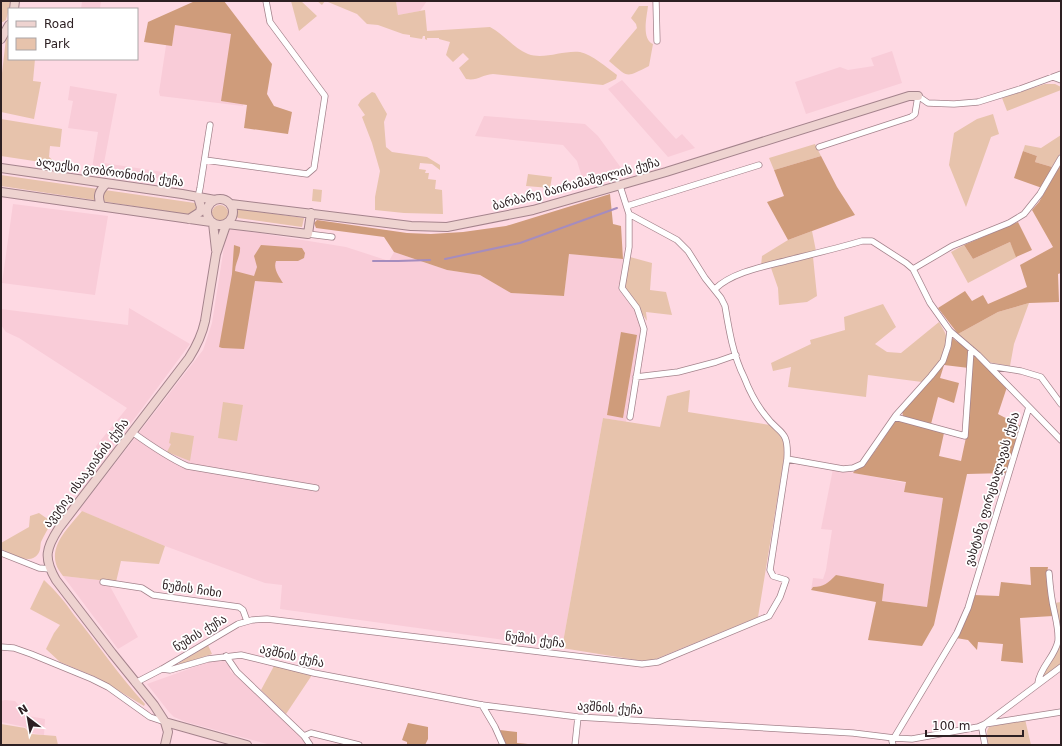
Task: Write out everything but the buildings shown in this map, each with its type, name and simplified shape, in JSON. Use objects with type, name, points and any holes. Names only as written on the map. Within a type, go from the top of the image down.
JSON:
[{"type":"main road","points":[[1,39],[8,26]]},
{"type":"main road","name":"ბარბარე ბაირამაშვილის ქუჩა","points":[[231,204],[411,226],[447,227],[533,210],[620,186],[910,96],[918,96]]},
{"type":"main road","name":"ალექსი გობრონიძის ქუჩა","points":[[1,168],[198,196],[215,200]]},
{"type":"main road","points":[[101,206],[98,196],[99,192],[106,184]]},
{"type":"main road","points":[[1,192],[189,219],[212,223],[219,226],[231,221],[234,213],[231,204],[225,200],[215,200],[211,203],[207,213],[208,218],[212,223]]},
{"type":"main road","points":[[189,219],[200,212],[201,208],[198,196]]},
{"type":"main road","points":[[226,224],[308,234],[311,213]]},
{"type":"main road","name":"ავეტიკ ისააკიანის ქუჩა","points":[[212,223],[216,254]]},
{"type":"main road","name":"ავეტიკ ისააკიანის ქუჩა","points":[[165,722],[154,705],[135,683],[56,580],[50,569],[47,554],[49,545],[54,536],[189,358],[198,341],[205,321],[216,254],[226,224]]},
{"type":"main road","points":[[165,722],[168,732],[165,745]]},
{"type":"main road","points":[[165,722],[247,745]]},
{"type":"street","points":[[205,160],[307,174],[314,168],[325,96],[270,22],[266,1]]},
{"type":"street","points":[[656,1],[657,41]]},
{"type":"street","points":[[819,146],[911,117],[915,114],[918,96],[928,103],[954,104],[978,102],[1061,74]]},
{"type":"street","points":[[1053,77],[1061,80]]},
{"type":"street","points":[[198,196],[210,125]]},
{"type":"street","points":[[913,269],[952,246],[1009,223],[1024,214],[1040,194],[1061,158]]},
{"type":"street","points":[[627,206],[759,165]]},
{"type":"street","points":[[620,186],[629,214],[629,247],[622,288],[637,308],[644,329],[630,417]]},
{"type":"street","points":[[629,214],[677,240],[688,251],[705,278],[715,289],[725,306],[736,355],[744,379],[765,415],[785,435],[788,448],[787,458],[843,469],[853,468],[862,464],[895,417],[943,361],[948,346],[950,331]]},
{"type":"street","points":[[308,234],[332,237]]},
{"type":"street","name":"ვახტანგ ფირცხალავას ქუჩა","points":[[715,289],[719,284],[728,279],[755,269],[868,240],[872,241],[913,269],[930,303],[950,331],[989,366],[1029,407],[968,608],[957,633],[894,738]]},
{"type":"street","points":[[895,417],[965,436],[971,349]]},
{"type":"street","points":[[636,377],[678,372],[736,355]]},
{"type":"street","points":[[989,366],[1021,371],[1042,377],[1061,404]]},
{"type":"street","points":[[1029,407],[1061,440]]},
{"type":"street","points":[[132,432],[174,460],[187,466],[316,488]]},
{"type":"street","name":"ნუშის ქუჩა","points":[[135,683],[162,669],[238,624],[267,618],[642,664],[658,662],[769,616],[780,597],[786,580],[773,576],[770,570],[787,458]]},
{"type":"street","points":[[1,553],[39,568],[50,569]]},
{"type":"street","points":[[1038,683],[1041,672],[1055,650],[1058,642],[1058,633],[1050,590],[1049,573]]},
{"type":"street","name":"ნუშის ჩიხი","points":[[103,582],[142,588],[153,595],[239,607],[243,610],[247,621]]},
{"type":"street","points":[[1,647],[14,648],[92,679],[150,717],[165,722]]},
{"type":"street","name":"ავშნის ქუჩა","points":[[162,669],[170,670],[208,658],[241,655],[314,673],[482,705],[578,717],[853,733],[912,739],[978,727],[984,724],[1061,712]]},
{"type":"street","points":[[226,656],[236,672],[304,736],[310,745]]},
{"type":"street","points":[[985,745],[982,729],[984,724],[1061,667]]},
{"type":"street","points":[[482,705],[496,727],[503,745]]},
{"type":"street","points":[[575,745],[578,717]]},
{"type":"street","points":[[304,736],[311,733],[359,745]]},
{"type":"street","points":[[893,745],[892,742],[894,738]]},
{"type":"shaded area","points":[[82,1],[101,1],[100,8],[81,8]]},
{"type":"shaded area","points":[[195,1],[224,1],[272,64],[267,94],[274,106],[292,112],[288,134],[244,128],[247,105],[221,101],[231,34],[175,25],[172,46],[144,42],[148,22]]},
{"type":"shaded area","points":[[209,1],[251,44],[243,106],[160,96],[159,92],[170,19]]},
{"type":"shaded area","points":[[396,1],[427,1],[420,11],[398,15]]},
{"type":"shaded area","points":[[892,51],[902,83],[806,114],[795,82],[840,67],[848,70],[874,66],[871,58]]},
{"type":"shaded area","points":[[622,80],[676,139],[682,134],[695,148],[668,157],[608,89]]},
{"type":"shaded area","points":[[70,86],[117,94],[104,163],[163,172],[162,179],[92,168],[98,132],[68,128],[73,101],[68,100]]},
{"type":"shaded area","points":[[484,116],[585,124],[598,136],[624,172],[584,184],[577,161],[563,145],[475,136]]},
{"type":"shaded area","points":[[1023,151],[1037,156],[1035,162],[1052,167],[1042,188],[1014,178]]},
{"type":"shaded area","points":[[821,156],[837,187],[855,215],[788,240],[767,202],[784,196],[774,170]]},
{"type":"shaded area","points":[[1061,164],[1061,273],[1058,274],[1059,302],[1029,303],[998,312],[958,334],[938,308],[965,291],[972,301],[983,295],[988,304],[1027,287],[1020,265],[1053,247],[1032,210],[1039,202]]},
{"type":"shaded area","points":[[610,194],[613,224],[621,226],[623,259],[569,254],[564,296],[511,293],[480,275],[447,270],[394,252],[384,237],[316,228],[314,223],[317,220],[407,233],[431,234],[463,232],[506,226]]},
{"type":"shaded area","points":[[13,204],[108,216],[95,295],[2,283]]},
{"type":"shaded area","points":[[1018,222],[1032,250],[1016,257],[1010,242],[973,259],[964,245]]},
{"type":"shaded area","points":[[227,228],[346,247],[389,261],[394,252],[447,270],[480,275],[512,293],[564,296],[569,254],[623,259],[619,290],[635,310],[642,326],[626,422],[603,418],[562,648],[280,609],[282,585],[265,583],[165,546],[79,510],[203,350],[212,323]]},
{"type":"shaded area","points":[[234,245],[240,247],[240,253],[235,271],[254,276],[257,267],[254,256],[261,245],[302,248],[305,253],[304,258],[298,261],[276,261],[276,270],[283,283],[255,281],[244,349],[219,347],[232,274]]},
{"type":"shaded area","points":[[129,308],[190,344],[103,459],[100,457],[96,446],[127,408],[19,338],[6,332],[1,325],[1,309],[128,325]]},
{"type":"shaded area","points":[[621,332],[637,335],[623,418],[607,415]]},
{"type":"shaded area","points":[[952,338],[969,350],[969,368],[944,365],[940,378],[959,383],[954,403],[938,397],[931,424],[903,416],[902,411],[944,362],[951,348]]},
{"type":"shaded area","points":[[973,354],[1007,387],[998,414],[1021,426],[1007,473],[967,474],[934,625],[922,646],[868,640],[876,602],[811,590],[813,587],[826,584],[836,575],[884,584],[882,601],[927,607],[943,498],[904,492],[906,482],[853,473],[869,459],[896,420],[944,433],[939,456],[961,461],[968,428]]},
{"type":"shaded area","points":[[833,469],[906,483],[904,492],[943,498],[927,607],[882,601],[836,576],[828,584],[822,587],[813,587],[811,590],[813,578],[823,579],[826,570],[832,530],[821,529]]},
{"type":"shaded area","points":[[1030,567],[1048,567],[1047,573],[1053,616],[1020,618],[1023,663],[1001,661],[1003,644],[978,642],[977,650],[968,640],[956,638],[974,595],[999,596],[1001,582],[1031,585]]},
{"type":"shaded area","points":[[63,576],[107,581],[138,637],[118,649]]},
{"type":"shaded area","points":[[214,660],[223,660],[230,667],[230,671],[296,730],[307,745],[271,745],[186,722],[174,717],[147,684]]},
{"type":"shaded area","points":[[1,701],[15,701],[29,716],[45,719],[44,735],[32,733],[25,727],[1,722]]},
{"type":"shaded area","points":[[408,723],[428,727],[428,739],[425,745],[407,745],[407,742],[402,740]]},
{"type":"shaded area","points":[[500,730],[517,732],[517,743],[539,745],[506,745]]},
{"type":"green space","points":[[1,1],[11,1],[6,20],[1,22]]},
{"type":"green space","points":[[291,1],[301,1],[317,16],[299,31]]},
{"type":"green space","points":[[317,1],[325,1],[322,5]]},
{"type":"green space","points":[[325,1],[396,1],[398,15],[425,10],[427,31],[490,27],[518,48],[534,56],[580,52],[590,56],[617,75],[616,79],[603,85],[493,74],[485,75],[477,79],[466,79],[459,68],[469,59],[463,53],[453,62],[446,55],[450,42],[439,38],[427,38],[427,40],[425,39],[425,36],[423,36],[422,39],[410,37],[410,35],[378,25],[367,24],[357,14]]},
{"type":"green space","points":[[639,6],[648,6],[646,32],[649,41],[653,44],[649,66],[635,73],[628,74],[620,71],[609,61],[637,28],[636,24],[631,18]]},
{"type":"green space","points":[[8,36],[8,60],[35,60],[33,81],[41,82],[34,119],[1,112],[1,82],[6,38]]},
{"type":"green space","points":[[1045,84],[1055,84],[1061,87],[1061,90],[1007,111],[1002,98]]},
{"type":"green space","points":[[372,92],[375,93],[387,114],[384,122],[386,147],[392,152],[427,157],[440,165],[440,170],[432,164],[420,163],[419,169],[426,170],[425,173],[429,173],[428,179],[436,180],[435,189],[442,190],[443,214],[404,213],[375,210],[375,197],[380,171],[372,143],[362,117],[365,115],[358,105],[361,100]]},
{"type":"green space","points":[[993,114],[999,134],[991,137],[966,207],[949,165],[954,133],[977,119]]},
{"type":"green space","points":[[1,119],[62,129],[60,147],[50,146],[49,157],[55,162],[54,164],[1,156]]},
{"type":"green space","points":[[1061,135],[1061,152],[1052,167],[1035,162],[1037,156],[1023,151],[1025,145],[1041,148]]},
{"type":"green space","points":[[815,144],[821,156],[774,170],[769,158]]},
{"type":"green space","points":[[528,174],[552,177],[550,188],[526,186]]},
{"type":"green space","points":[[1,175],[195,203],[198,206],[198,210],[193,215],[1,186]]},
{"type":"green space","points":[[313,189],[322,190],[321,202],[312,201]]},
{"type":"green space","points":[[220,205],[227,210],[228,213],[223,220],[220,221],[213,216],[212,213],[217,206]]},
{"type":"green space","points":[[239,209],[304,218],[302,227],[238,218],[236,216],[236,212]]},
{"type":"green space","points":[[812,231],[816,251],[761,266],[762,256],[788,240]]},
{"type":"green space","points":[[1010,242],[1017,257],[968,283],[951,252],[964,245],[973,259]]},
{"type":"green space","points":[[630,257],[652,263],[650,290],[666,292],[672,315],[646,312],[647,321],[625,288]]},
{"type":"green space","points":[[813,257],[817,296],[807,302],[779,305],[778,288],[771,268]]},
{"type":"green space","points":[[1029,303],[1014,344],[1010,366],[988,362],[958,334],[998,312]]},
{"type":"green space","points":[[883,304],[896,327],[875,344],[887,352],[901,353],[939,322],[944,330],[947,339],[945,351],[931,373],[922,382],[868,375],[866,397],[788,387],[791,367],[773,371],[771,363],[811,344],[810,340],[845,330],[844,317]]},
{"type":"green space","points":[[690,390],[688,412],[770,425],[784,439],[786,446],[758,617],[651,661],[562,648],[603,418],[660,427],[667,396]]},
{"type":"green space","points":[[223,402],[243,405],[237,441],[218,438]]},
{"type":"green space","points":[[171,432],[194,436],[190,461],[167,452],[171,444],[169,443]]},
{"type":"green space","points":[[82,511],[165,546],[159,564],[121,561],[116,582],[63,576],[56,564],[55,557],[58,542]]},
{"type":"green space","points":[[39,513],[52,522],[41,542],[40,550],[35,557],[30,559],[20,558],[1,549],[1,543],[29,527],[30,516]]},
{"type":"green space","points":[[44,580],[64,601],[117,671],[145,704],[144,706],[96,677],[60,662],[46,649],[60,625],[30,609]]},
{"type":"green space","points":[[1061,602],[1061,664],[1041,679],[1042,674],[1057,651],[1054,603]]},
{"type":"green space","points":[[208,645],[212,654],[173,667]]},
{"type":"green space","points":[[274,666],[312,675],[286,714],[261,690]]},
{"type":"green space","points":[[1025,719],[1031,745],[988,745],[987,731],[989,727]]},
{"type":"green space","points":[[1,724],[25,728],[31,734],[56,736],[58,745],[1,745]]},
{"type":"waterway","points":[[445,259],[520,243],[617,208]]},
{"type":"waterway","points":[[373,261],[430,260]]}]
